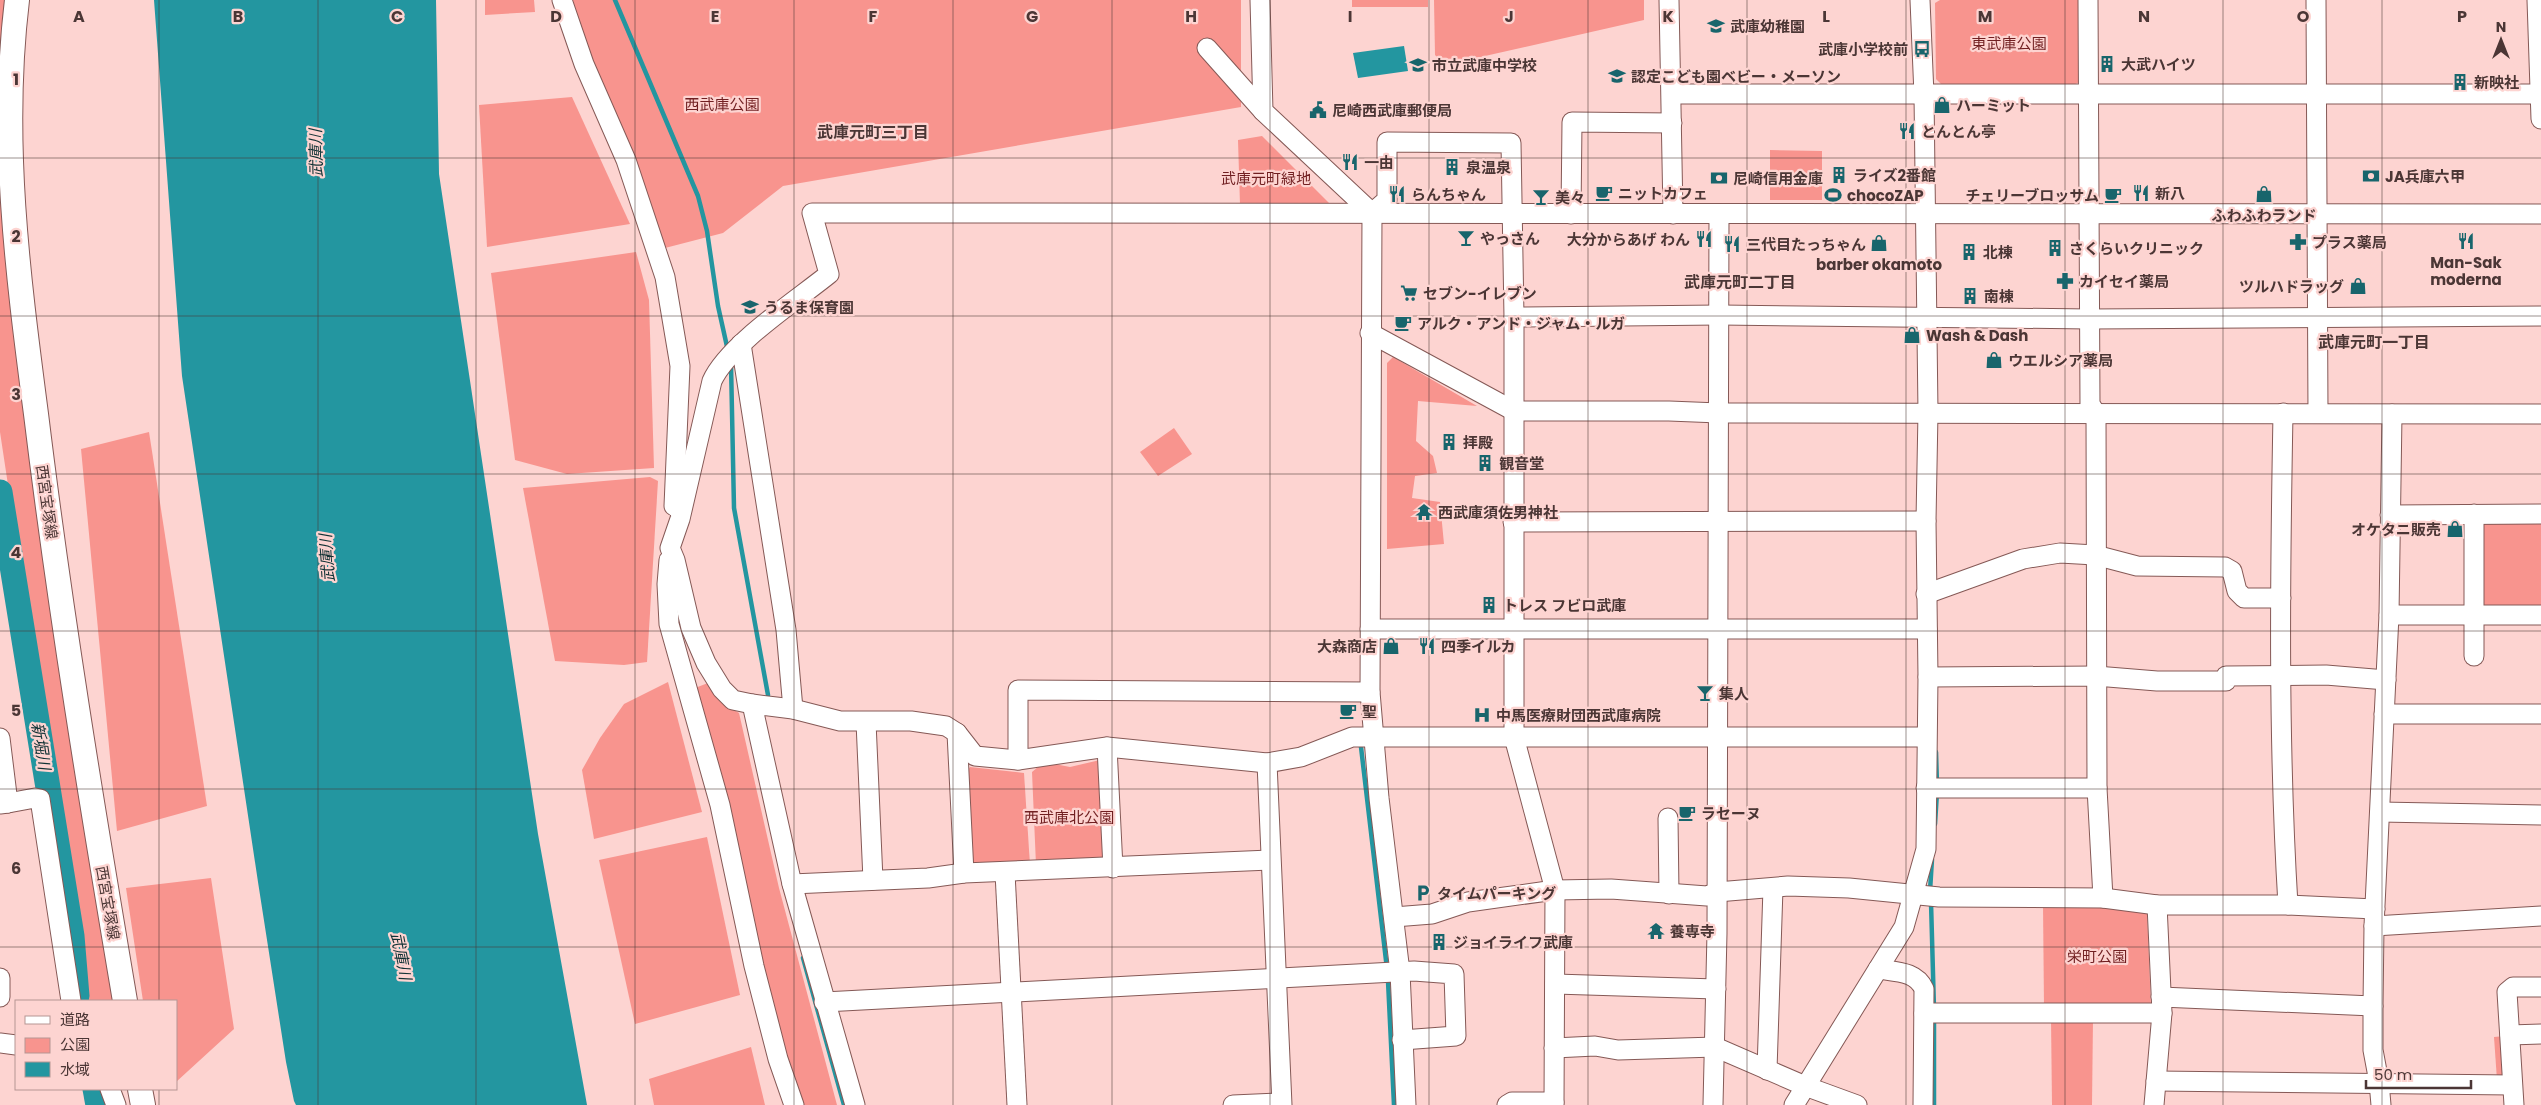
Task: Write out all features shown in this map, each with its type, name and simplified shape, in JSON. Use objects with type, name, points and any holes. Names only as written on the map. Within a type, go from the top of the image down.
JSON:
[{"type":"main road","name":"西宮宝塚線","points":[[17,0],[10,67],[8,137],[22,315],[68,654],[125,1000]]},
{"type":"main road","points":[[140,1090],[143,1105]]},
{"type":"street","points":[[562,0],[584,64],[626,160],[665,277],[680,366],[677,465],[667,584],[669,624],[720,804],[754,966],[778,1059],[794,1105]]},
{"type":"street","points":[[1260,0],[1262,111]]},
{"type":"street","points":[[1669,0],[1673,214]]},
{"type":"street","points":[[1794,1105],[1904,927],[1915,895],[1926,849],[1928,678],[1926,521],[1928,412],[1924,95],[1920,0]]},
{"type":"street","points":[[2088,0],[2090,94],[2090,404],[2096,414],[2097,788],[2103,898]]},
{"type":"street","points":[[2316,0],[2318,93],[2318,413]]},
{"type":"street","points":[[2536,0],[2541,119]]},
{"type":"street","points":[[1207,48],[1262,111],[1372,213],[1370,692],[1373,738],[1400,972],[1406,1105]]},
{"type":"street","points":[[1672,94],[2540,94]]},
{"type":"street","points":[[1571,214],[1572,122],[1672,123]]},
{"type":"street","points":[[1372,213],[1387,200],[1387,142],[1511,143],[1514,317],[1514,737],[1555,890],[1555,984],[1554,1103],[1512,1102],[1507,1105]]},
{"type":"street","points":[[1926,737],[1352,737],[1301,756],[1267,763],[1107,747],[1018,760],[976,756],[957,733],[946,726],[911,721],[840,721],[793,709],[733,700],[722,689],[706,663],[691,628],[676,560],[670,548],[680,519],[712,381],[717,371],[742,344],[829,274],[812,213],[2541,214]]},
{"type":"street","points":[[1714,1105],[1717,892],[1719,214]]},
{"type":"street","points":[[1514,317],[1720,315],[2090,319],[2541,316]]},
{"type":"street","points":[[1370,333],[1514,411],[2541,414]]},
{"type":"street","points":[[742,344],[786,630],[793,709]]},
{"type":"street","points":[[2283,413],[2281,598],[2282,808],[2288,906]]},
{"type":"street","points":[[2381,1105],[2380,1082],[2373,1050],[2373,1006],[2375,918],[2389,615],[2392,414]]},
{"type":"street","points":[[2390,514],[2541,514]]},
{"type":"street","points":[[2474,514],[2474,656]]},
{"type":"street","points":[[1513,522],[1926,521]]},
{"type":"street","points":[[1926,594],[2023,559],[2060,552],[2096,555],[2138,566],[2225,567],[2232,571],[2238,591],[2244,598],[2281,598]]},
{"type":"street","points":[[2389,615],[2541,615]]},
{"type":"street","points":[[1370,629],[1926,630]]},
{"type":"street","points":[[1928,678],[2096,676],[2157,681],[2226,681],[2226,676],[2326,675],[2386,680]]},
{"type":"street","points":[[1018,760],[1018,690],[1370,692]]},
{"type":"street","points":[[752,704],[792,884],[824,1002],[855,1105]]},
{"type":"street","points":[[2384,714],[2541,714]]},
{"type":"street","points":[[866,722],[873,880]]},
{"type":"street","points":[[957,733],[964,873]]},
{"type":"street","points":[[0,738],[4,803],[35,798],[40,799],[71,1000]]},
{"type":"street","points":[[1107,747],[1113,868]]},
{"type":"street","points":[[1233,1105],[1281,1104],[1267,763]]},
{"type":"street","points":[[1926,788],[2097,788]]},
{"type":"street","points":[[2380,812],[2541,815]]},
{"type":"street","points":[[1668,818],[1668,894]]},
{"type":"street","points":[[792,884],[928,878],[964,873],[1005,873],[1270,860]]},
{"type":"street","points":[[1005,873],[1017,1105]]},
{"type":"street","points":[[1394,917],[1432,914],[1468,902],[1555,890],[1611,889],[1707,896],[1717,892],[1773,888],[1849,888],[1940,897],[2103,898],[2157,905],[2288,906],[2375,918],[2541,916]]},
{"type":"street","points":[[1767,1070],[1773,888]]},
{"type":"street","points":[[2154,1105],[2161,1005],[2157,905]]},
{"type":"street","points":[[1878,969],[1912,975],[1919,979],[1924,989],[1930,1013],[1923,1105]]},
{"type":"street","points":[[824,1002],[1400,972],[1454,974],[1456,1036],[1402,1040]]},
{"type":"street","points":[[0,978],[0,997]]},
{"type":"street","points":[[1555,984],[1716,989]]},
{"type":"street","points":[[2514,1105],[2507,992],[2513,987],[2541,987]]},
{"type":"street","points":[[1930,1013],[2161,1005],[2373,1006]]},
{"type":"street","points":[[2510,1035],[2541,1034]]},
{"type":"street","points":[[0,1043],[15,1044]]},
{"type":"street","points":[[1554,1048],[1595,1046],[1618,1050],[1714,1047],[1805,1086],[1857,1105]]},
{"type":"street","points":[[2156,1081],[2380,1082],[2512,1085]]},
{"type":"street","points":[[110,1090],[116,1105]]},
{"type":"green space","points":[[0,0],[8,0],[1,78],[123,1000],[86,1000],[0,432]]},
{"type":"green space","points":[[485,0],[534,0],[535,12],[485,15]]},
{"type":"green space","name":"西武庫公園","points":[[573,0],[1241,0],[1241,107],[783,186],[723,233],[665,248],[652,209],[575,15]]},
{"type":"green space","points":[[1352,0],[1428,0],[1428,7],[1352,7]]},
{"type":"green space","points":[[1434,0],[1644,0],[1644,20],[1445,65],[1435,55]]},
{"type":"green space","name":"東武庫公園","points":[[1940,0],[2082,0],[2082,81],[2073,85],[1942,85],[1936,79],[1935,3]]},
{"type":"green space","points":[[572,97],[630,224],[487,247],[479,105]]},
{"type":"green space","name":"武庫元町緑地","points":[[1262,136],[1331,205],[1240,205],[1238,140]]},
{"type":"green space","points":[[1770,150],[1822,151],[1822,200],[1770,200]]},
{"type":"green space","points":[[636,252],[649,300],[654,468],[567,474],[515,460],[491,273]]},
{"type":"green space","points":[[1393,357],[1477,406],[1418,401],[1416,441],[1433,456],[1437,473],[1415,476],[1412,498],[1440,502],[1444,544],[1387,549],[1387,363]]},
{"type":"green space","points":[[1174,428],[1192,454],[1158,476],[1140,452]]},
{"type":"green space","points":[[149,432],[207,806],[117,831],[81,449]]},
{"type":"green space","points":[[650,477],[658,481],[647,662],[624,665],[555,661],[523,488]]},
{"type":"green space","points":[[2541,519],[2541,608],[2485,608],[2481,605],[2480,525],[2484,522]]},
{"type":"green space","points":[[668,682],[702,812],[594,839],[582,770],[600,738],[624,704]]},
{"type":"green space","points":[[708,683],[720,701],[739,713],[779,888],[837,1105],[802,1105],[780,1035],[695,688]]},
{"type":"green space","name":"西武庫北公園","points":[[1100,760],[1107,862],[1036,865],[1032,772],[1044,762],[1070,767]]},
{"type":"green space","points":[[970,767],[1024,773],[1030,865],[975,867],[970,863],[966,773]]},
{"type":"green space","points":[[707,837],[740,995],[635,1024],[599,860]]},
{"type":"green space","points":[[211,878],[234,1029],[178,1080],[178,1000],[143,1000],[126,888]]},
{"type":"green space","name":"栄町公園","points":[[2043,905],[2101,906],[2147,912],[2151,1006],[2044,1007]]},
{"type":"green space","points":[[2051,1018],[2093,1019],[2092,1105],[2052,1105]]},
{"type":"green space","points":[[2505,1036],[2508,1075],[2497,1080],[2494,1037]]},
{"type":"green space","points":[[751,1047],[765,1105],[654,1105],[649,1079]]},
{"type":"water","name":"武庫川","points":[[154,0],[436,0],[439,174],[538,834],[587,1105],[296,1105],[294,1101],[286,1062],[258,882],[182,376]]},
{"type":"water","points":[[1404,46],[1408,71],[1358,78],[1353,53]]},
{"type":"waterway","points":[[615,0],[698,196],[707,231],[718,306],[728,351]]},
{"type":"waterway","points":[[731,364],[734,508],[768,695]]},
{"type":"waterway","name":"新堀川","points":[[0,492],[72,936],[77,996]]},
{"type":"waterway","points":[[1361,747],[1387,969]]},
{"type":"waterway","points":[[1936,752],[1937,784]]},
{"type":"waterway","points":[[1935,824],[1937,792]]},
{"type":"waterway","points":[[1930,891],[1932,859]]},
{"type":"waterway","points":[[1931,902],[1934,1009]]},
{"type":"waterway","points":[[803,958],[844,1105]]},
{"type":"waterway","points":[[1388,981],[1394,1105]]},
{"type":"waterway","points":[[1934,1017],[1934,1105]]},
{"type":"waterway","name":"新堀川","points":[[95,1090],[98,1105]]},
{"type":"place","name":"武庫幼稚園","points":[[1716,26]]},
{"type":"place","name":"武庫小学校前","points":[[1922,49]]},
{"type":"place","name":"大武ハイツ","points":[[2107,64]]},
{"type":"place","name":"市立武庫中学校","points":[[1418,65]]},
{"type":"place","name":"認定こども園ベビー・メーソン","points":[[1617,76]]},
{"type":"place","name":"新映社","points":[[2460,82]]},
{"type":"place","name":"ハーミット","points":[[1942,105]]},
{"type":"place","name":"尼崎西武庫郵便局","points":[[1318,110]]},
{"type":"place","name":"とんとん亭","points":[[1907,131]]},
{"type":"place","name":"一由","points":[[1350,162]]},
{"type":"place","name":"泉温泉","points":[[1452,167]]},
{"type":"place","name":"ライズ2番館","points":[[1839,175]]},
{"type":"place","name":"JA兵庫六甲","points":[[2371,176]]},
{"type":"place","name":"尼崎信用金庫","points":[[1719,178]]},
{"type":"place","name":"ニットカフェ","points":[[1604,193]]},
{"type":"place","name":"新八","points":[[2141,193]]},
{"type":"place","name":"らんちゃん","points":[[1397,194]]},
{"type":"place","name":"ふわふわランド","points":[[2264,194]]},
{"type":"place","name":"chocoZAP","points":[[1833,195]]},
{"type":"place","name":"チェリーブロッサム","points":[[2113,195]]},
{"type":"place","name":"美々","points":[[1541,197]]},
{"type":"place","name":"やっさん","points":[[1466,238]]},
{"type":"place","name":"大分からあげ わん","points":[[1704,239]]},
{"type":"place","name":"Man-Sak moderna","points":[[2466,241]]},
{"type":"place","name":"プラス薬局","points":[[2298,242]]},
{"type":"place","name":"barber okamoto","points":[[1879,243]]},
{"type":"place","name":"三代目たっちゃん","points":[[1732,244]]},
{"type":"place","name":"さくらいクリニック","points":[[2055,248]]},
{"type":"place","name":"北棟","points":[[1969,252]]},
{"type":"place","name":"カイセイ薬局","points":[[2065,281]]},
{"type":"place","name":"ツルハドラッグ","points":[[2358,286]]},
{"type":"place","name":"セブン-イレブン","points":[[1409,293]]},
{"type":"place","name":"南棟","points":[[1970,296]]},
{"type":"place","name":"うるま保育園","points":[[750,307]]},
{"type":"place","name":"アルク・アンド・ジャム・ルガ","points":[[1403,323]]},
{"type":"place","name":"Wash & Dash","points":[[1912,335]]},
{"type":"place","name":"ウエルシア薬局","points":[[1994,360]]},
{"type":"place","name":"拝殿","points":[[1449,442]]},
{"type":"place","name":"観音堂","points":[[1485,463]]},
{"type":"place","name":"西武庫須佐男神社","points":[[1424,512]]},
{"type":"place","name":"オケタニ販売","points":[[2455,529]]},
{"type":"place","name":"トレス フビロ武庫","points":[[1489,605]]},
{"type":"place","name":"大森商店","points":[[1391,646]]},
{"type":"place","name":"四季イルカ","points":[[1427,646]]},
{"type":"place","name":"集人","points":[[1705,693]]},
{"type":"place","name":"聖","points":[[1348,711]]},
{"type":"place","name":"中馬医療財団西武庫病院","points":[[1482,715]]},
{"type":"place","name":"ラセーヌ","points":[[1687,813]]},
{"type":"place","name":"タイムパーキング","points":[[1423,893]]},
{"type":"place","name":"養専寺","points":[[1656,931]]},
{"type":"place","name":"ジョイライフ武庫","points":[[1439,942]]},
{"type":"district","name":"武庫元町三丁目","points":[[873,132]]},
{"type":"district","name":"武庫元町二丁目","points":[[1740,282]]},
{"type":"district","name":"武庫元町一丁目","points":[[2374,342]]}]
